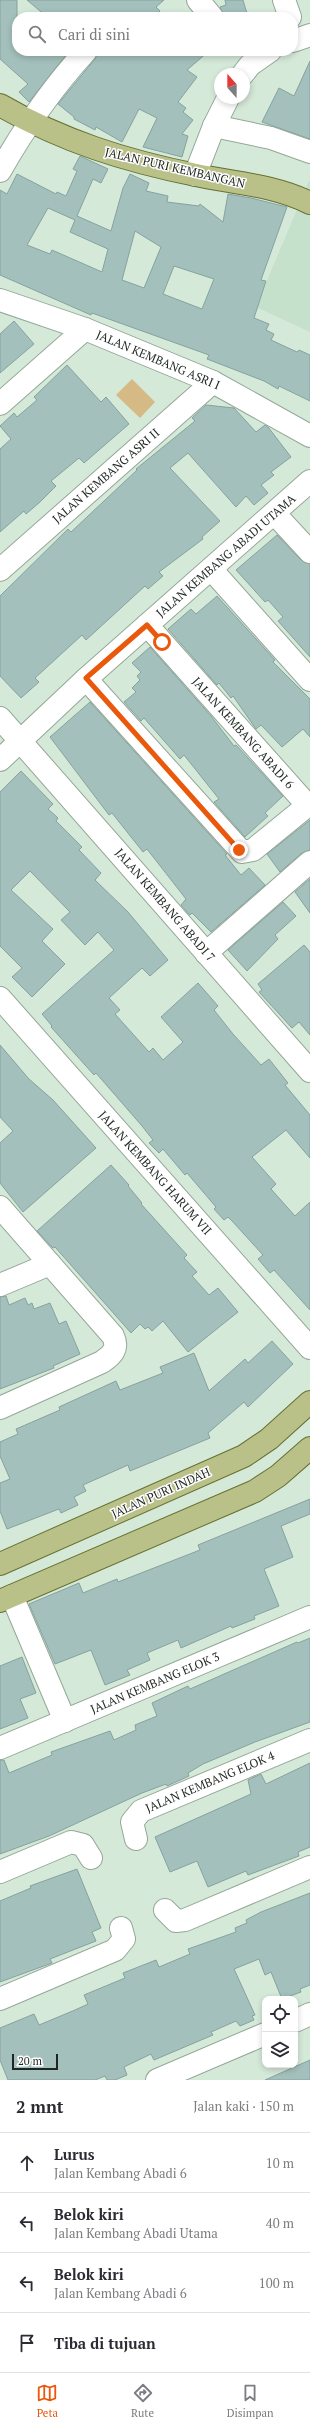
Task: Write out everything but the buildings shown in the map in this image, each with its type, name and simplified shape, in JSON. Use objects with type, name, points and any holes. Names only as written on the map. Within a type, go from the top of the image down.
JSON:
[{"type":"main road","name":"JALAN PURI KEMBANGAN","points":[[0,105],[28,122],[94,149],[130,160],[284,193],[310,203]]},
{"type":"main road","name":"JALAN PURI INDAH","points":[[0,1564],[244,1456],[269,1439],[310,1402]]},
{"type":"main road","points":[[6,1599],[255,1491],[278,1476],[310,1448]]},
{"type":"street","points":[[198,0],[208,12]]},
{"type":"street","points":[[284,0],[288,12]]},
{"type":"street","points":[[0,171],[28,122],[60,78],[81,56]]},
{"type":"street","points":[[244,63],[259,56]]},
{"type":"street","points":[[195,175],[214,126],[225,104]]},
{"type":"street","points":[[214,126],[271,138],[310,152]]},
{"type":"street","name":"JALAN KEMBANG ASRI I","points":[[0,300],[86,329],[213,382],[310,436]]},
{"type":"street","points":[[0,404],[86,329]]},
{"type":"street","name":"JALAN KEMBANG ASRI II","points":[[0,570],[213,382]]},
{"type":"street","name":"JALAN KEMBANG ABADI UTAMA","points":[[0,760],[86,678],[310,481]]},
{"type":"street","points":[[274,513],[310,552]]},
{"type":"street","points":[[211,569],[310,680]]},
{"type":"street","name":"JALAN KEMBANG ABADI 6","points":[[86,678],[242,852],[253,850],[307,807],[147,625]]},
{"type":"street","name":"JALAN KEMBANG ABADI 7","points":[[0,718],[310,1070]]},
{"type":"street","points":[[206,953],[310,862]]},
{"type":"street","name":"JALAN KEMBANG HARUM VII","points":[[0,998],[310,1348]]},
{"type":"street","points":[[0,1207],[112,1336],[115,1350],[102,1362],[0,1408]]},
{"type":"street","points":[[0,1285],[50,1264]]},
{"type":"street","points":[[6,1599],[64,1721]]},
{"type":"street","name":"JALAN KEMBANG ELOK 3","points":[[0,1748],[310,1617]]},
{"type":"street","name":"JALAN KEMBANG ELOK 4","points":[[136,1839],[132,1822],[140,1811],[310,1740]]},
{"type":"street","points":[[0,1872],[71,1842],[83,1845],[91,1858]]},
{"type":"street","points":[[165,1910],[176,1921],[185,1920],[310,1867]]},
{"type":"street","points":[[0,1999],[115,1950],[120,1947],[124,1939],[121,1928]]},
{"type":"street","points":[[298,2020],[310,2014]]},
{"type":"street","points":[[157,2080],[262,2035]]},
{"type":"shaded area","points":[[310,181],[310,332],[256,307]]},
{"type":"shaded area","points":[[132,379],[155,402],[140,418],[116,395]]},
{"type":"route","points":[[162,642],[147,625],[86,678],[239,850]]}]
